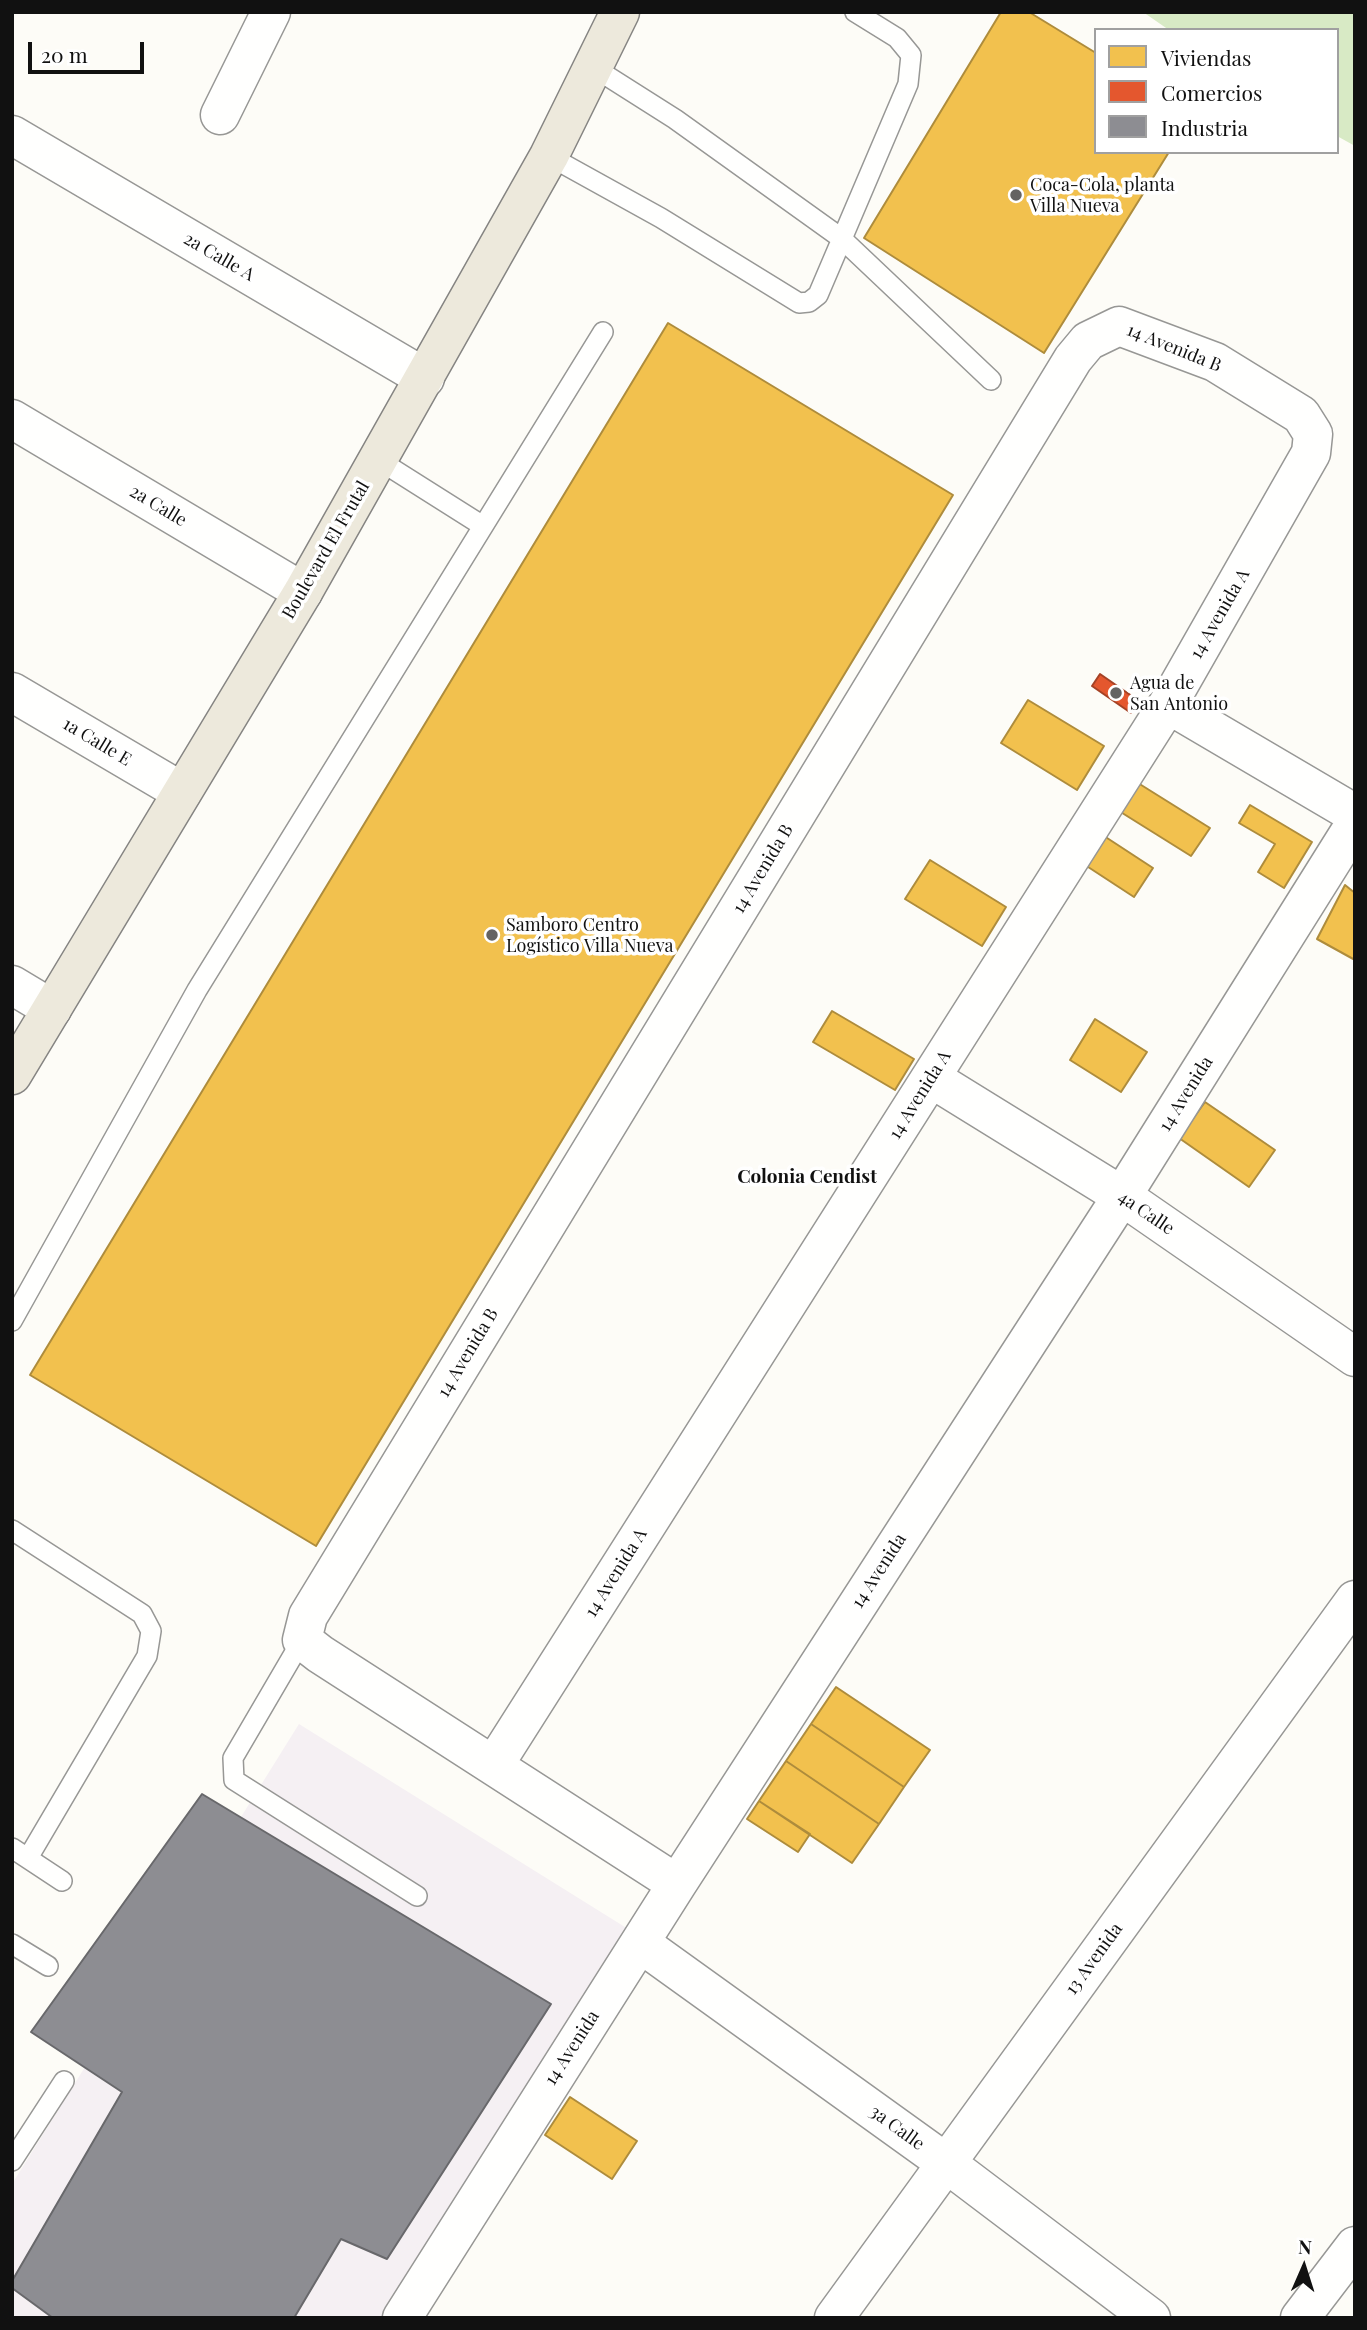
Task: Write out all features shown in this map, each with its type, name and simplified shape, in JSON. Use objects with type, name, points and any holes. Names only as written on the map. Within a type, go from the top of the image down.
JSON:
[{"type":"main road","name":"Boulevard El Frutal","points":[[12,1075],[303,593],[549,156],[620,12]]},
{"type":"street","points":[[220,115],[271,12]]},
{"type":"street","name":"2a Calle A","points":[[12,135],[425,378]]},
{"type":"street","name":"14 Avenida B","points":[[302,1640],[308,1616],[1073,359],[1088,341],[1119,326],[1215,362],[1301,415],[1312,434],[1311,453]]},
{"type":"street","name":"2a Calle","points":[[12,419],[303,593]]},
{"type":"street","name":"14 Avenida A","points":[[494,1765],[1168,704],[1311,453]]},
{"type":"street","name":"1a Calle E","points":[[12,692],[182,792]]},
{"type":"street","points":[[1168,704],[1355,814]]},
{"type":"street","name":"14 Avenida","points":[[401,2318],[677,1884],[1122,1196],[1355,824]]},
{"type":"street","points":[[12,985],[52,1009]]},
{"type":"street","name":"4a Calle","points":[[931,1078],[1122,1196],[1355,1357]]},
{"type":"street","name":"13 Avenida","points":[[834,2318],[1355,1601]]},
{"type":"street","points":[[302,1640],[677,1884]]},
{"type":"street","name":"3a Calle","points":[[640,1943],[946,2163],[1151,2318]]},
{"type":"street","points":[[1300,2318],[1355,2246]]},
{"type":"lane","points":[[549,156],[662,218],[799,303],[809,302],[818,295],[908,84],[911,55],[897,38],[855,12]]},
{"type":"lane","points":[[593,67],[675,119],[841,238],[991,380]]},
{"type":"lane","points":[[12,1321],[197,990],[603,332]]},
{"type":"lane","points":[[377,459],[483,526]]},
{"type":"lane","points":[[12,1530],[142,1614],[151,1631],[147,1656],[20,1853],[62,1881]]},
{"type":"lane","points":[[302,1640],[233,1758],[234,1780],[417,1896]]},
{"type":"lane","points":[[12,1944],[48,1966]]},
{"type":"lane","points":[[12,2161],[64,2081]]},
{"type":"shaded area","points":[[299,1724],[641,1937],[383,2318],[12,2318],[12,2184]]},
{"type":"green space","points":[[1143,12],[1355,12],[1355,146],[1339,137],[1339,28],[1166,28]]},
{"type":"building: Viviendas","name":"Coca-Cola, planta Villa Nueva","points":[[1001,12],[1029,12],[1094,52],[1094,154],[1168,154],[1044,353],[864,238]]},
{"type":"building: Viviendas","name":"Samboro Centro Logístico Villa Nueva","points":[[668,323],[953,495],[316,1546],[30,1375]]},
{"type":"building: Viviendas","points":[[1028,700],[1104,746],[1077,790],[1001,743]]},
{"type":"building: Viviendas","points":[[1138,783],[1210,828],[1191,856],[1119,811]]},
{"type":"building: Viviendas","points":[[1250,805],[1312,842],[1284,888],[1258,872],[1275,844],[1239,823]]},
{"type":"building: Viviendas","points":[[1101,834],[1153,868],[1134,897],[1082,863]]},
{"type":"building: Viviendas","points":[[930,860],[1006,907],[982,946],[905,899]]},
{"type":"building: Viviendas","points":[[1345,885],[1355,893],[1355,960],[1317,939]]},
{"type":"building: Viviendas","points":[[832,1011],[914,1059],[895,1090],[813,1042]]},
{"type":"building: Viviendas","points":[[1095,1019],[1147,1052],[1121,1092],[1070,1060]]},
{"type":"building: Viviendas","points":[[1205,1102],[1275,1150],[1249,1187],[1179,1138]]},
{"type":"building: Viviendas","points":[[836,1687],[930,1750],[904,1787],[811,1724]]},
{"type":"building: Viviendas","points":[[811,1724],[904,1787],[879,1824],[786,1761]]},
{"type":"building: Viviendas","points":[[786,1761],[879,1824],[852,1863],[759,1801]]},
{"type":"building: Viviendas","points":[[759,1801],[810,1834],[798,1852],[747,1819]]},
{"type":"building: Viviendas","points":[[570,2097],[637,2141],[612,2179],[545,2135]]},
{"type":"building: Comercios","name":"Agua de San Antonio","points":[[1100,674],[1139,701],[1131,713],[1092,686]]},
{"type":"building: Industria","points":[[202,1794],[551,2004],[387,2259],[341,2239],[294,2318],[53,2318],[12,2288],[12,2281],[122,2092],[31,2032]]},
{"type":"place","name":"Coca-Cola, planta Villa Nueva","points":[[1016,195]]},
{"type":"place","name":"Agua de San Antonio","points":[[1116,693]]},
{"type":"place","name":"Samboro Centro Logístico Villa Nueva","points":[[492,935]]},
{"type":"district","name":"Colonia Cendist","points":[[807,1177]]}]
